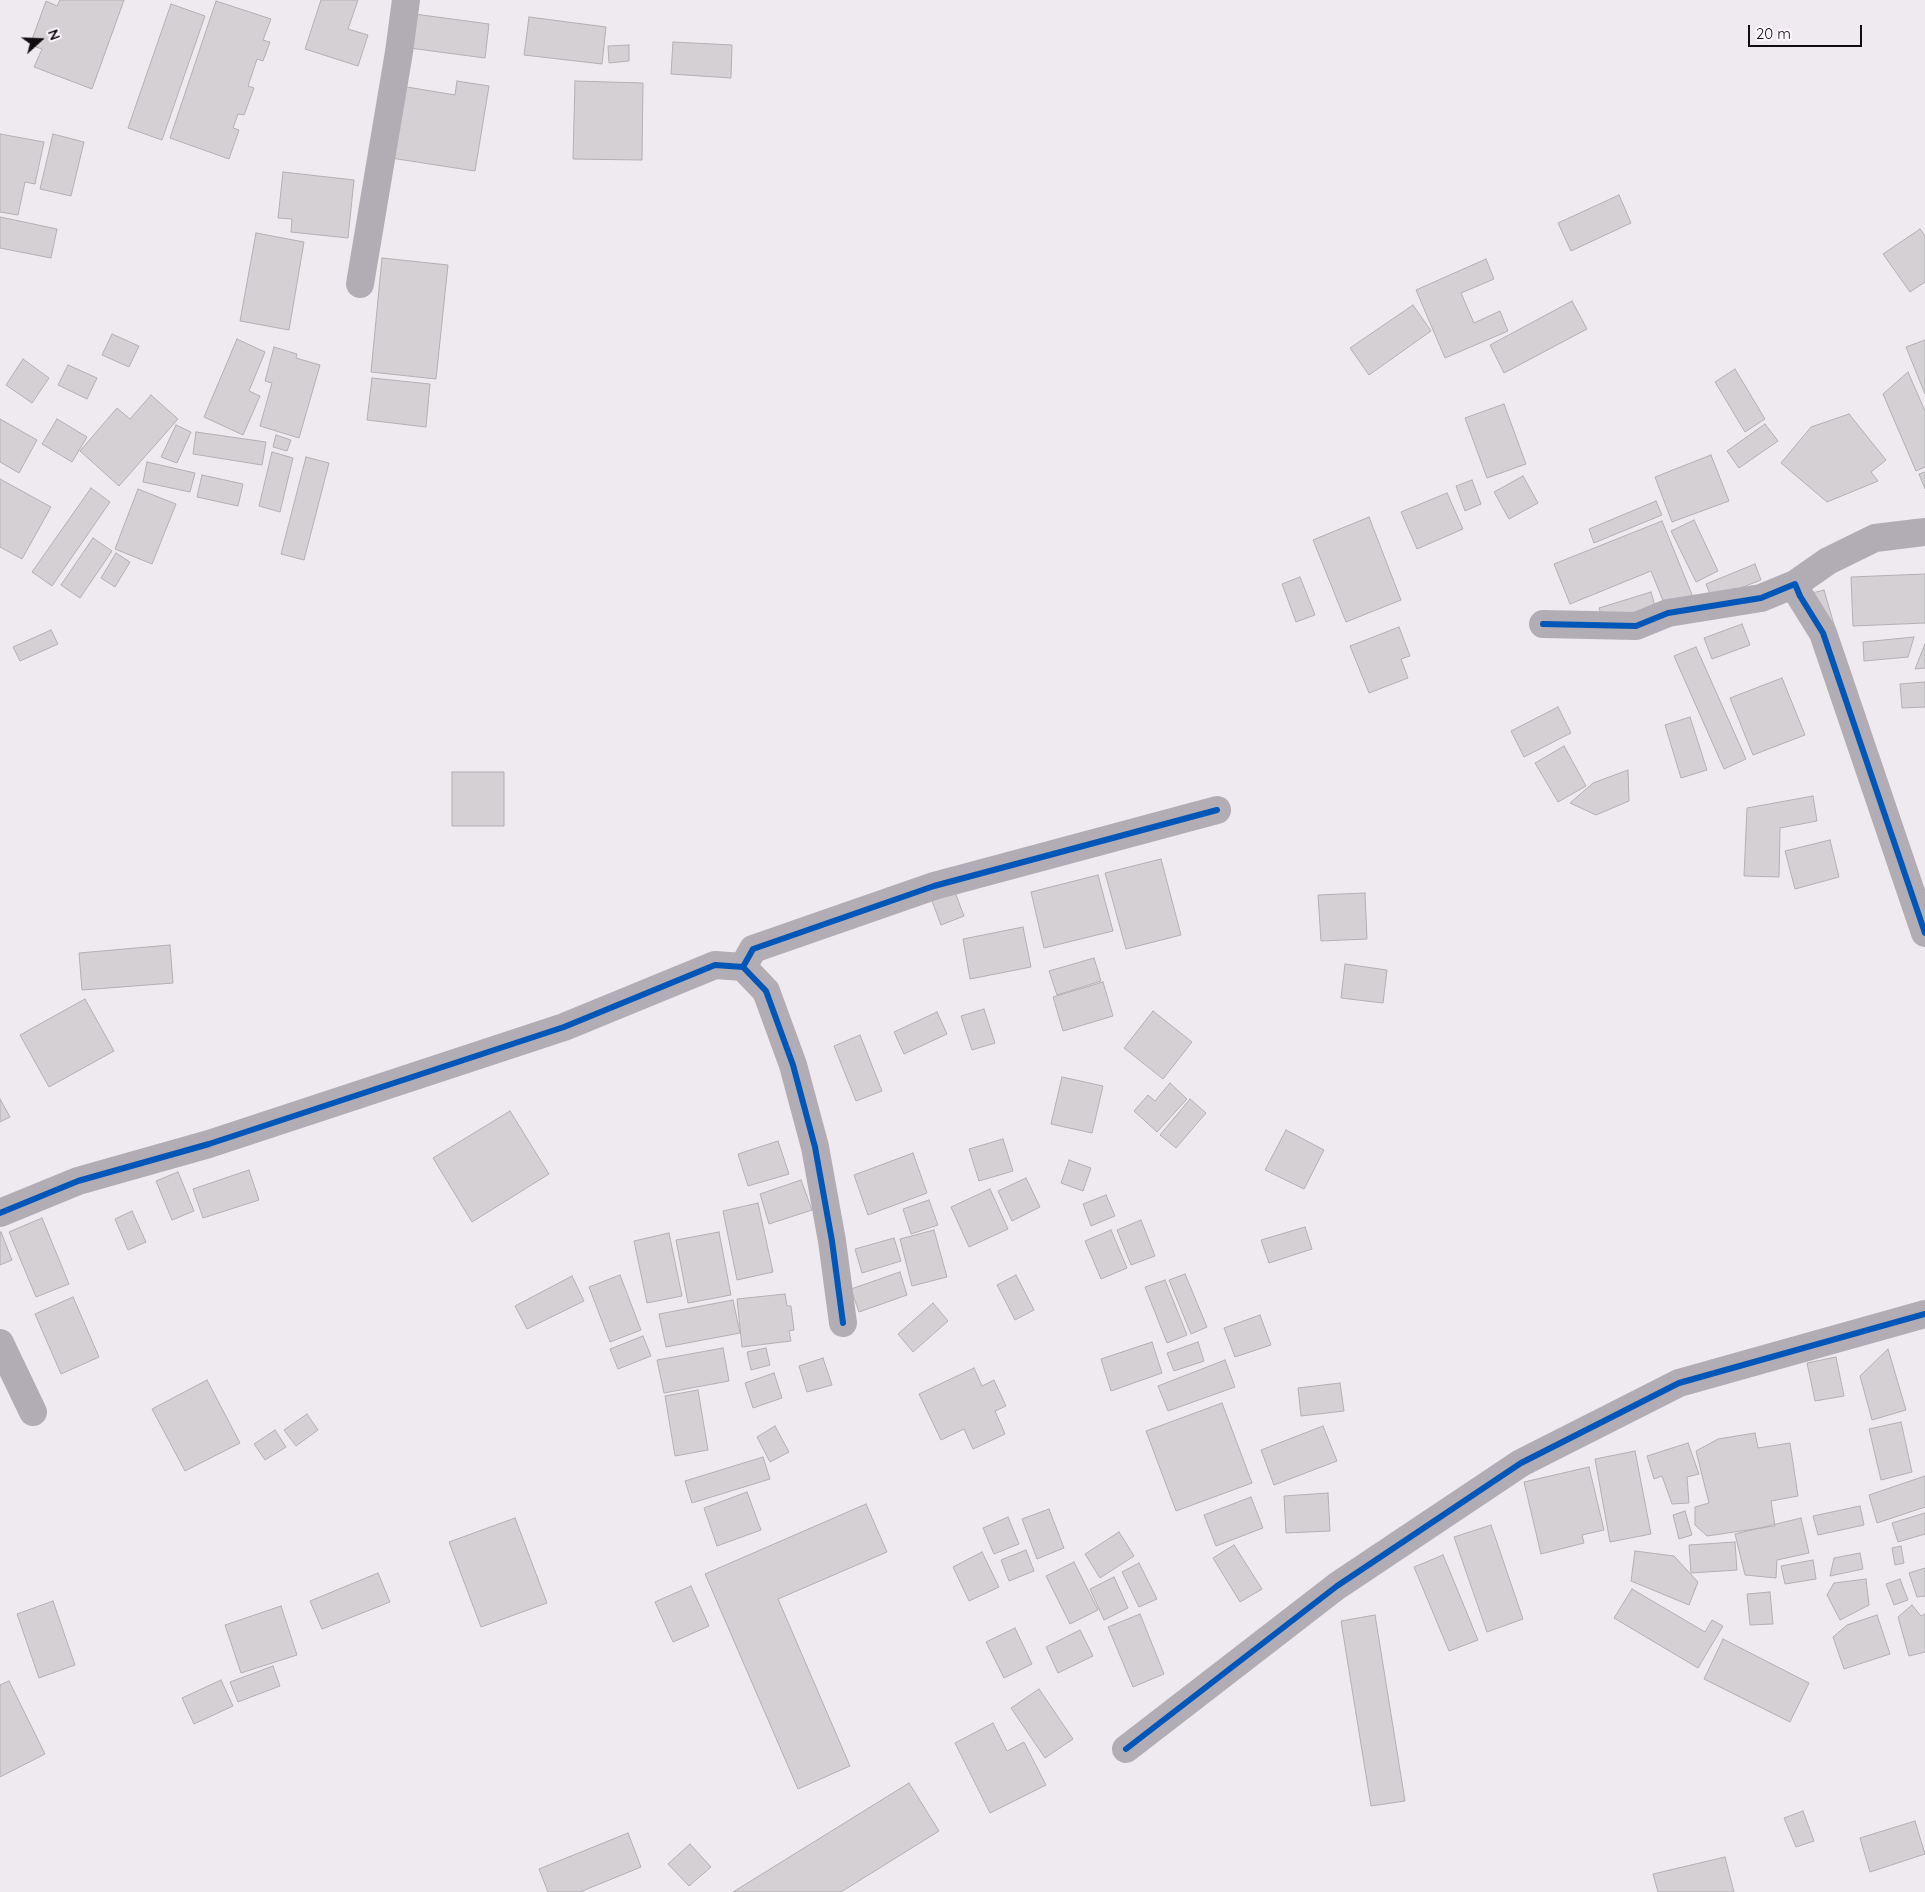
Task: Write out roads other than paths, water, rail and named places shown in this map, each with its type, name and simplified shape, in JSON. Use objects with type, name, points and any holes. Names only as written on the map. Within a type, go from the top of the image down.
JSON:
[{"type":"street","points":[[360,284],[406,0]]},
{"type":"street","points":[[1543,624],[1636,626],[1668,613],[1761,598],[1795,584],[1828,561],[1875,538],[1925,532]]},
{"type":"street","points":[[1795,584],[1800,596],[1823,633],[1925,933]]},
{"type":"street","points":[[743,967],[753,949],[934,886],[1216,810]]},
{"type":"street","points":[[0,1213],[78,1181],[218,1141],[564,1027],[714,965],[743,967],[766,992],[793,1064],[815,1147],[832,1240],[844,1323]]},
{"type":"street","points":[[1126,1749],[1337,1586],[1521,1463],[1679,1383],[1925,1314]]},
{"type":"street","points":[[0,1343],[33,1412]]}]
